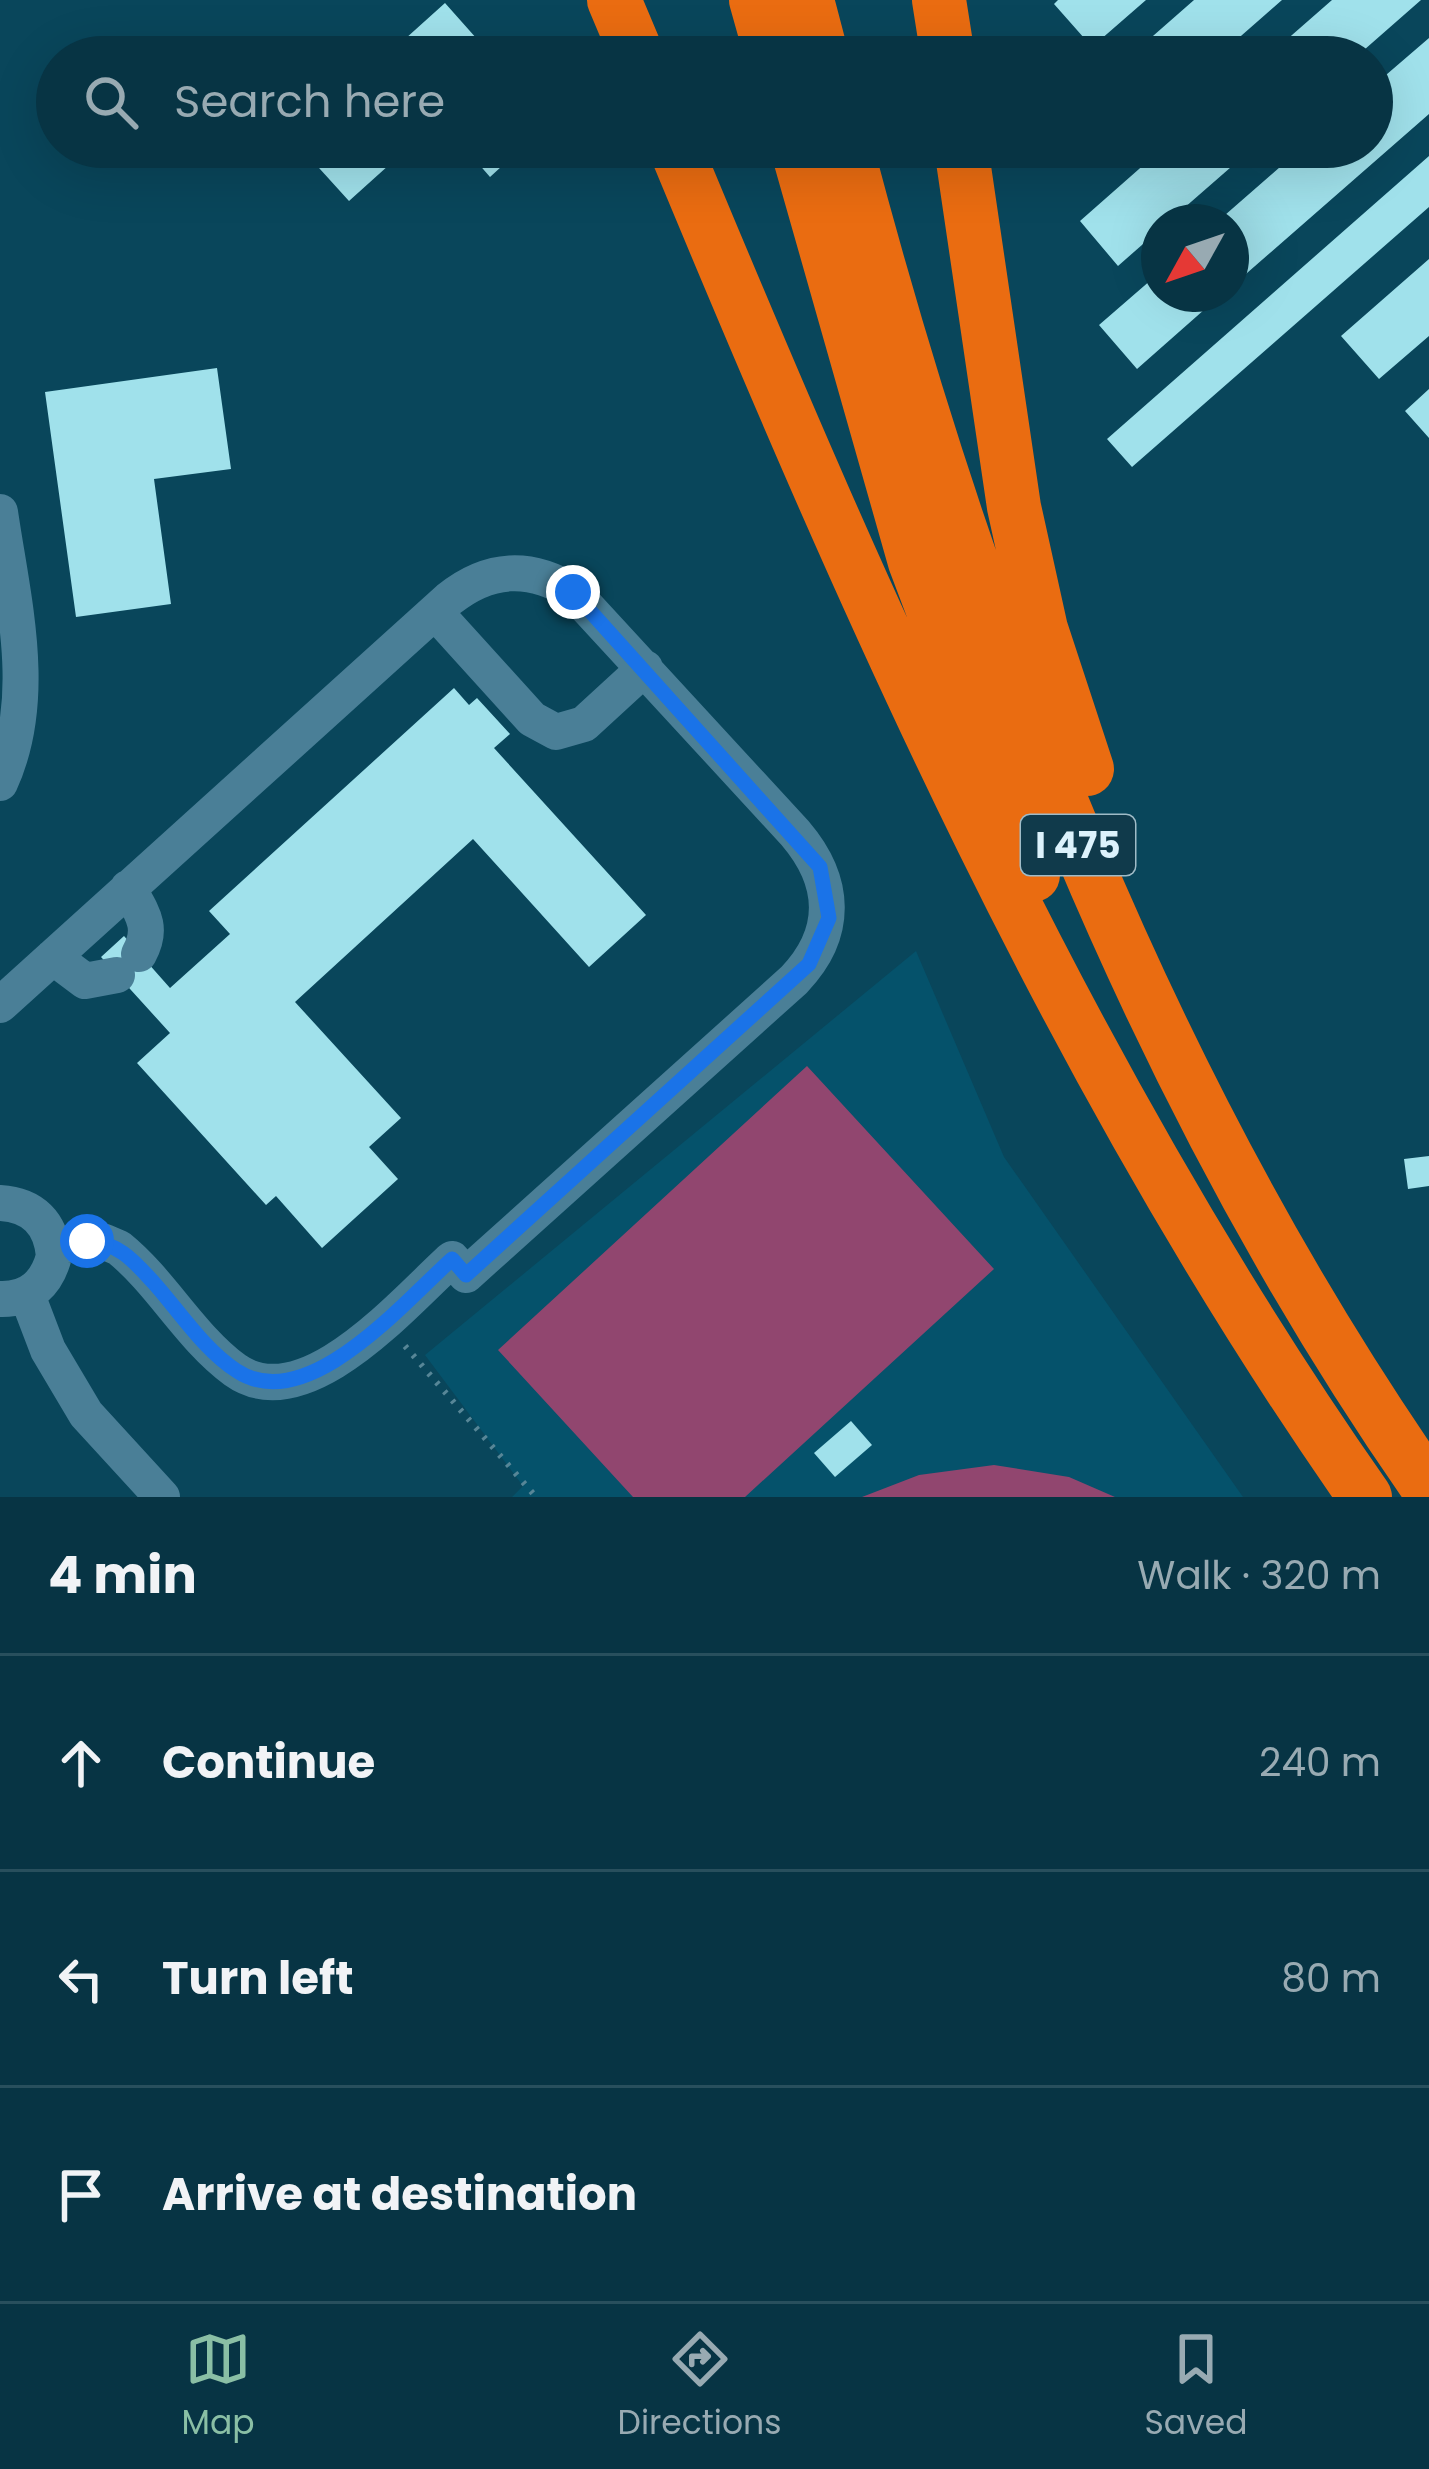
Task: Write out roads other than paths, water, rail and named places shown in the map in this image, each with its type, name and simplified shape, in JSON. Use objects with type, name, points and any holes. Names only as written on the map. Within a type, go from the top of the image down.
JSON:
[{"type":"highway","points":[[614,0],[629,36]]},
{"type":"highway","points":[[756,0],[766,36]]},
{"type":"highway","points":[[807,0],[816,36]]},
{"type":"highway","points":[[939,0],[945,36]]},
{"type":"highway","points":[[684,168],[893,659],[954,788],[1051,980],[1207,1260],[1300,1405]]},
{"type":"highway","name":"I 475","points":[[803,168],[915,562],[1028,865],[1181,1185],[1300,1405],[1365,1497]]},
{"type":"highway","name":"I 475","points":[[852,168],[884,290],[966,543],[1076,842],[1179,1065],[1261,1226],[1350,1376],[1429,1487]]},
{"type":"highway","points":[[964,168],[1014,507],[1041,629],[1086,768],[1181,1010],[1429,1487]]},
{"type":"lane","points":[[0,512],[21,658],[17,746],[0,783]]},
{"type":"lane","points":[[0,1005],[434,612],[480,578],[536,573],[573,592],[809,850],[829,901],[825,934],[794,980],[466,1275],[452,1259],[320,1372],[289,1381],[258,1380],[238,1372],[119,1248],[105,1242],[53,1244]]},
{"type":"lane","points":[[434,612],[532,719],[556,733],[584,724],[645,668]]},
{"type":"lane","points":[[53,957],[86,981],[128,964],[149,937],[128,888]]},
{"type":"lane","points":[[0,1203],[34,1212],[53,1244],[50,1272],[14,1297],[86,1414],[162,1497]]}]
